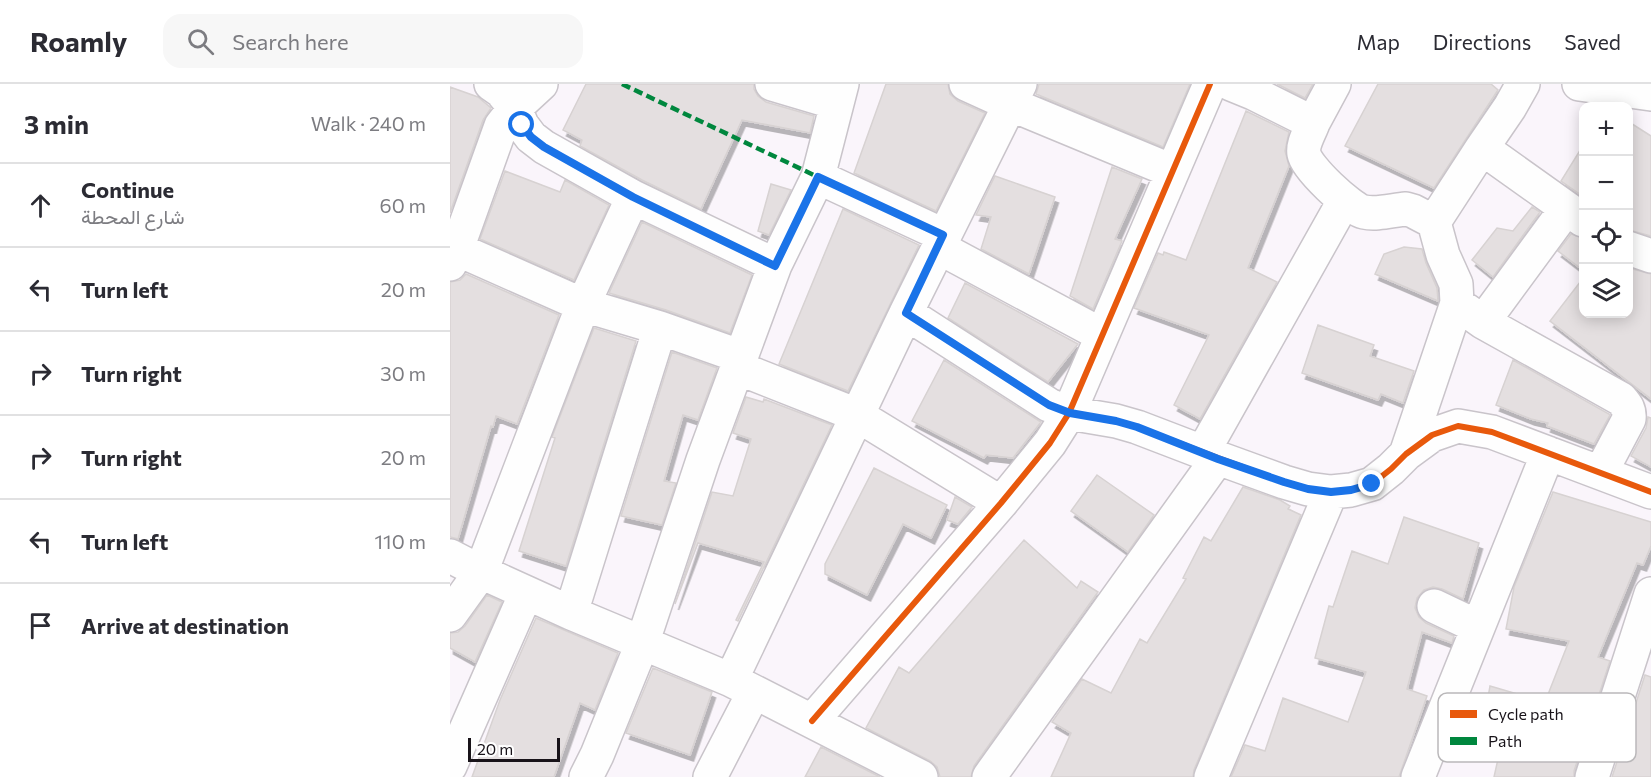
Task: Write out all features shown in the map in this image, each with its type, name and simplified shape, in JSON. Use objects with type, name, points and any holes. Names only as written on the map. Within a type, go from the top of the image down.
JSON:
[{"type":"street","points":[[491,84],[501,91],[515,108],[522,125],[531,137],[544,147],[633,197],[775,266]]},
{"type":"street","points":[[541,84],[515,108],[501,126],[452,253],[583,305],[660,328],[740,362],[856,415],[1001,503]]},
{"type":"street","points":[[586,777],[642,644],[703,460],[775,266],[818,177],[839,93],[772,84]]},
{"type":"street","points":[[966,84],[1015,94],[1172,171]]},
{"type":"street","points":[[812,721],[1001,503],[1050,443],[1070,413],[1210,84]]},
{"type":"street","points":[[1231,84],[1313,123]]},
{"type":"street","points":[[1334,84],[1313,123],[1304,148],[1304,156],[1311,167],[1344,201],[1363,212],[1406,209],[1434,222],[1443,255],[1456,284],[1457,303],[1406,454]]},
{"type":"street","points":[[1434,222],[1523,84]]},
{"type":"street","points":[[1580,84],[1651,94]]},
{"type":"street","points":[[710,777],[742,686],[856,415],[1015,94]]},
{"type":"street","points":[[1482,148],[1575,214],[1483,322]]},
{"type":"street","points":[[818,177],[941,241],[1102,335]]},
{"type":"street","points":[[450,615],[481,572],[583,305],[633,197]]},
{"type":"street","points":[[989,777],[1210,455],[1344,201]]},
{"type":"street","points":[[1633,249],[1651,256]]},
{"type":"street","points":[[1457,303],[1483,322],[1621,399],[1627,405],[1630,412],[1629,419],[1601,472]]},
{"type":"street","points":[[906,313],[1049,405],[1070,413],[1137,427],[1308,489],[1331,492],[1351,490],[1372,484],[1432,435],[1458,426],[1492,432],[1651,492]]},
{"type":"street","points":[[570,613],[660,328]]},
{"type":"street","points":[[1452,693],[1548,453]]},
{"type":"street","points":[[1211,777],[1331,492]]},
{"type":"street","points":[[450,556],[570,613],[742,686],[921,777]]},
{"type":"street","points":[[450,766],[526,592]]},
{"type":"street","points":[[1619,693],[1651,594]]},
{"type":"street","points":[[1434,606],[1478,627]]},
{"type":"street","points":[[1418,777],[1438,727]]},
{"type":"street","points":[[1592,777],[1597,762]]},
{"type":"building","points":[[586,84],[754,84],[758,96],[766,102],[814,116],[810,133],[742,120],[701,209],[580,146],[582,140],[563,130]]},
{"type":"building","points":[[886,84],[948,84],[950,94],[958,101],[985,113],[936,211],[854,173]]},
{"type":"building","points":[[1039,84],[1190,84],[1163,147],[1036,94]]},
{"type":"building","points":[[1277,84],[1313,84],[1305,98]]},
{"type":"building","points":[[1378,84],[1491,84],[1498,90],[1434,188],[1345,146]]},
{"type":"building","points":[[450,87],[478,97],[491,108],[483,120],[450,213]]},
{"type":"building","points":[[1246,111],[1289,132],[1285,151],[1289,166],[1248,268],[1277,282],[1200,419],[1174,405],[1209,335],[1134,308],[1158,253],[1163,255],[1164,252],[1186,260]]},
{"type":"building","points":[[1633,125],[1651,136],[1651,236],[1633,231]]},
{"type":"building","points":[[1579,152],[1579,194],[1561,181]]},
{"type":"building","points":[[1112,167],[1142,179],[1115,239],[1122,241],[1093,309],[1070,296]]},
{"type":"building","points":[[505,171],[560,192],[565,180],[609,205],[574,280],[480,239]]},
{"type":"building","points":[[995,176],[1055,197],[1029,274],[981,249],[991,217],[976,215]]},
{"type":"building","points":[[771,184],[791,190],[769,235],[758,231]]},
{"type":"building","points":[[1532,207],[1540,212],[1493,277],[1472,260],[1497,228],[1513,231]]},
{"type":"building","points":[[843,209],[919,245],[848,391],[779,364]]},
{"type":"building","points":[[642,222],[752,275],[730,333],[609,293]]},
{"type":"building","points":[[1571,234],[1579,236],[1579,267],[1558,251]]},
{"type":"building","points":[[1404,247],[1422,249],[1437,288],[1438,301],[1375,274],[1384,254]]},
{"type":"building","points":[[1633,269],[1651,274],[1651,399],[1550,321],[1579,283],[1579,318],[1633,318]]},
{"type":"building","points":[[466,274],[559,315],[517,424],[496,416],[493,427],[491,426],[458,539],[450,537],[450,282],[460,280]]},
{"type":"building","points":[[965,283],[1078,344],[1048,382],[948,318]]},
{"type":"building","points":[[1318,325],[1374,345],[1370,356],[1414,371],[1403,403],[1381,394],[1378,400],[1302,373]]},
{"type":"building","points":[[594,328],[636,341],[566,566],[519,551],[555,438],[552,437]]},
{"type":"building","points":[[672,352],[717,368],[698,420],[683,415],[664,481],[676,483],[662,525],[621,516]]},
{"type":"building","points":[[944,360],[1041,422],[1013,458],[986,455],[984,458],[912,421]]},
{"type":"building","points":[[1513,360],[1610,415],[1594,444],[1547,426],[1548,423],[1496,405]]},
{"type":"building","points":[[746,397],[763,402],[764,399],[832,425],[738,621],[736,620],[764,562],[698,543],[675,604],[712,492],[733,496],[751,439],[733,433]]},
{"type":"building","points":[[1648,417],[1651,418],[1651,467],[1631,456],[1646,428]]},
{"type":"building","points":[[874,468],[947,505],[931,538],[903,524],[867,595],[825,574],[825,564]]},
{"type":"building","points":[[1097,475],[1154,515],[1128,552],[1071,511]]},
{"type":"building","points":[[1243,487],[1280,500],[1290,506],[1288,509],[1301,515],[1193,777],[1051,777],[1071,733],[1052,722],[1082,679],[1111,693],[1140,639],[1147,643],[1186,579],[1183,578],[1204,537],[1211,541]]},
{"type":"building","points":[[1553,492],[1651,522],[1651,546],[1643,565],[1637,563],[1598,657],[1610,661],[1600,693],[1549,693],[1569,641],[1506,629],[1514,587]]},
{"type":"building","points":[[955,497],[972,507],[958,524],[947,520]]},
{"type":"building","points":[[1404,517],[1479,543],[1463,599],[1433,587],[1424,590],[1417,598],[1415,608],[1419,617],[1426,623],[1454,636],[1452,643],[1422,632],[1407,689],[1427,696],[1399,777],[1231,777],[1245,745],[1265,751],[1283,698],[1348,722],[1366,672],[1315,658],[1329,606],[1333,607],[1352,551],[1388,564]]},
{"type":"building","points":[[1024,540],[1077,588],[1081,581],[1098,592],[974,766],[971,777],[940,777],[937,767],[930,761],[866,728],[899,667],[909,673]]},
{"type":"building","points":[[487,595],[502,602],[475,662],[450,648],[450,633],[458,632],[465,626]]},
{"type":"building","points":[[536,618],[618,653],[595,710],[580,703],[554,777],[472,777],[500,700]]},
{"type":"building","points":[[653,668],[712,692],[690,755],[626,733]]},
{"type":"building","points":[[1645,675],[1651,677],[1651,777],[1612,777],[1617,762],[1636,762],[1636,703]]},
{"type":"building","points":[[1490,686],[1514,693],[1489,693]]},
{"type":"building","points":[[821,747],[880,777],[805,777]]},
{"type":"building","points":[[1497,762],[1577,762],[1574,777],[1494,777]]},
{"type":"marked path","points":[[622,84],[818,177]]},
{"type":"cycle path","points":[[812,721],[1001,503],[1050,443],[1069,413],[1210,84]]},
{"type":"cycle path","points":[[906,313],[1049,405],[1069,413],[1137,427],[1308,489],[1331,492],[1351,490],[1372,484],[1432,435],[1458,426],[1492,432],[1651,492]]},
{"type":"route","points":[[522,125],[531,137],[544,147],[633,197],[775,266],[818,177],[943,235],[906,313],[1049,405],[1070,413],[1137,427],[1218,459],[1308,489],[1331,492],[1351,490],[1372,484]]}]
